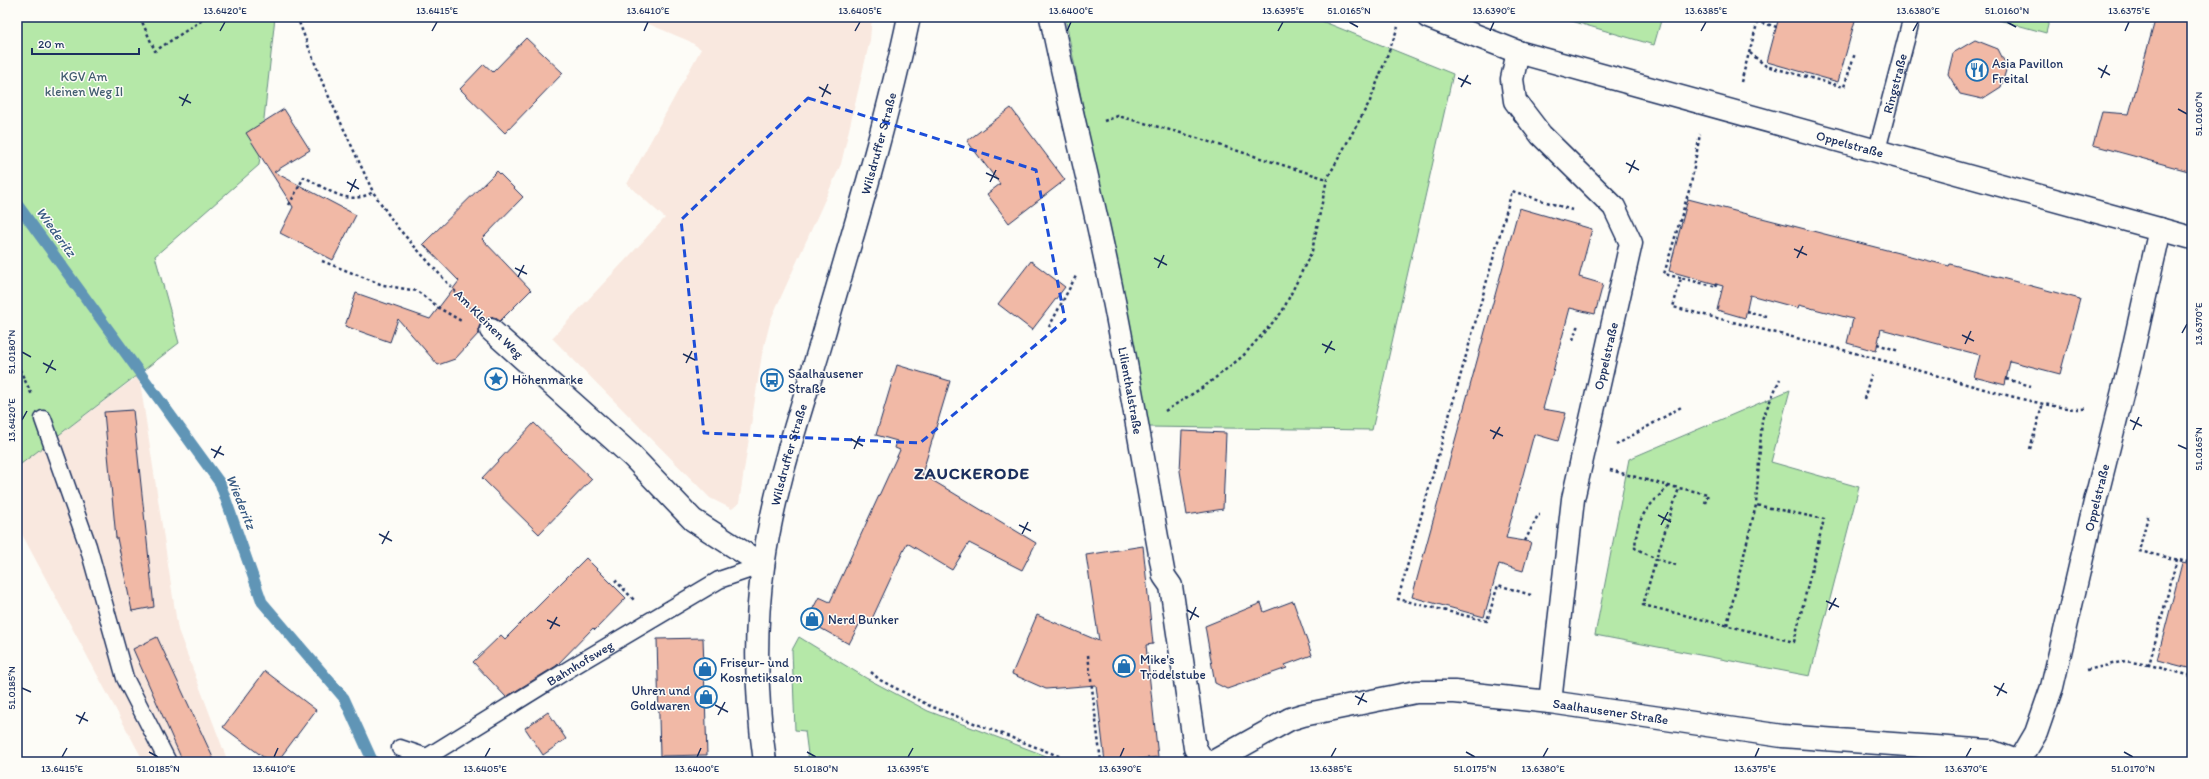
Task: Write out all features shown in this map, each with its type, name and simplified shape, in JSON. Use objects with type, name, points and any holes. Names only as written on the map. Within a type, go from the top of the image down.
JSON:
[{"type":"street","name":"Wilsdruffer Straße","points":[[765,762],[758,669],[758,618],[763,565],[779,488],[864,197],[888,109],[909,17]]},
{"type":"street","name":"Lilienthalstraße","points":[[1052,17],[1062,73],[1107,267],[1139,428],[1164,576],[1171,586],[1195,748],[1204,762]]},
{"type":"street","name":"Oppelstraße","points":[[1428,17],[1518,52],[2192,238]]},
{"type":"street","name":"Oppelstraße","points":[[1518,52],[1512,79],[1516,101],[1541,135],[1614,207],[1631,243],[1580,462],[1573,499],[1550,702]]},
{"type":"street","name":"Oppelstraße","points":[[2019,762],[2036,733],[2052,687],[2095,502],[2131,359],[2160,229]]},
{"type":"street","name":"Am Kleinen Weg","points":[[491,330],[632,456],[693,520],[763,565]]},
{"type":"street","name":"Saalhausener Straße","points":[[1213,762],[1290,719],[1346,705],[1416,692],[1455,692],[1550,702],[1782,736],[1990,751],[2019,762]]},
{"type":"lane","name":"Ringstraße","points":[[1877,150],[1912,17]]},
{"type":"lane","points":[[43,420],[88,546],[126,678],[168,762]]},
{"type":"lane","name":"Bahnhofsweg","points":[[400,748],[427,757],[574,666],[719,580],[763,565]]},
{"type":"path","points":[[140,17],[155,51],[207,17]]},
{"type":"path","name":"Am Kleinen Weg","points":[[297,17],[323,84],[373,192],[397,227],[491,330]]},
{"type":"path","points":[[1741,83],[1759,17]]},
{"type":"path","points":[[1746,18],[1777,27]]},
{"type":"path","points":[[1139,428],[1205,386],[1243,356],[1282,312],[1312,251],[1327,179],[1370,101],[1399,24]]},
{"type":"path","points":[[1750,53],[1766,66],[1844,87],[1855,53]]},
{"type":"path","points":[[1076,129],[1118,116],[1181,133],[1327,179]]},
{"type":"path","points":[[1700,133],[1691,184],[1664,274],[1717,287],[1716,284]]},
{"type":"path","points":[[289,205],[304,177],[344,199],[364,197],[373,192]]},
{"type":"path","points":[[1535,596],[1498,585],[1487,621],[1398,599],[1512,191],[1579,212]]},
{"type":"path","points":[[322,261],[383,285],[417,291],[439,308],[465,324]]},
{"type":"path","points":[[1049,327],[1081,268]]},
{"type":"path","points":[[1681,278],[1673,307],[2066,409],[2085,409],[2091,405]]},
{"type":"path","points":[[1746,311],[1766,316]]},
{"type":"path","points":[[1877,344],[1899,350]]},
{"type":"path","points":[[17,364],[43,420]]},
{"type":"path","points":[[1864,399],[1871,375]]},
{"type":"path","points":[[1727,625],[1756,504],[1762,419],[1780,379]]},
{"type":"path","points":[[2006,379],[2031,386]]},
{"type":"path","points":[[2030,449],[2043,403]]},
{"type":"path","points":[[1613,448],[1683,406]]},
{"type":"path","points":[[1580,462],[1669,486],[1708,494],[1706,503]]},
{"type":"path","points":[[1669,486],[1649,506],[1636,528],[1635,548],[1656,559],[1676,565]]},
{"type":"path","points":[[1679,488],[1643,605],[1794,642],[1824,519],[1756,504]]},
{"type":"path","points":[[2148,516],[2139,551],[2192,563]]},
{"type":"path","points":[[2149,665],[2177,559]]},
{"type":"path","points":[[615,580],[635,601]]},
{"type":"path","points":[[1088,655],[1101,762]]},
{"type":"path","points":[[2052,687],[2075,672],[2125,661],[2149,665],[2192,676]]},
{"type":"path","points":[[871,672],[880,680],[930,706],[1074,762]]},
{"type":"highlighted area","points":[[808,98],[1036,170],[1065,320],[920,443],[704,433],[681,220]]},
{"type":"shaded area","points":[[632,17],[872,17],[870,40],[841,164],[771,319],[762,354],[739,503],[732,509],[710,498],[552,338],[665,218],[627,184],[701,49],[689,41]]},
{"type":"shaded area","points":[[139,375],[178,630],[228,762],[144,762],[17,525],[17,467]]},
{"type":"green space","name":"KGV Am kleinen Weg II","points":[[17,17],[275,17],[259,165],[155,256],[179,343],[17,467]]},
{"type":"green space","points":[[1065,17],[1312,17],[1453,74],[1372,430],[1147,427]]},
{"type":"green space","points":[[1558,17],[1662,17],[1654,45]]},
{"type":"green space","points":[[1988,17],[2050,17],[2046,33]]},
{"type":"green space","points":[[1790,390],[1771,462],[1859,487],[1810,676],[1595,635],[1629,459]]},
{"type":"green space","points":[[799,637],[866,678],[928,711],[1062,762],[809,762],[805,731],[795,730],[792,650]]},
{"type":"building","points":[[1779,17],[1856,17],[1838,82],[1767,62]]},
{"type":"building","points":[[2156,17],[2192,17],[2192,172],[2093,145],[2102,112],[2129,114]]},
{"type":"building","points":[[526,38],[563,73],[505,133],[460,89],[484,64],[493,72]]},
{"type":"building","name":"Asia Pavillon Freital","points":[[1975,40],[1998,49],[2007,67],[2001,87],[1982,99],[1960,94],[1948,74],[1953,53]]},
{"type":"building","points":[[1011,108],[1065,180],[1009,223],[987,194],[1000,184],[967,141]]},
{"type":"building","points":[[284,109],[310,150],[274,172],[356,215],[333,260],[280,233],[293,207],[246,133]]},
{"type":"building","points":[[497,171],[523,197],[482,239],[531,290],[500,321],[494,317],[482,321],[479,327],[479,333],[455,359],[438,365],[398,319],[390,342],[345,326],[356,293],[430,319],[459,281],[423,244]]},
{"type":"building","points":[[1688,199],[1949,266],[1950,264],[2080,299],[2060,374],[2010,361],[2005,385],[1974,377],[1980,355],[1881,329],[1876,351],[1847,343],[1853,319],[1799,305],[1798,308],[1750,295],[1745,318],[1717,310],[1723,286],[1669,271]]},
{"type":"building","points":[[1519,208],[1592,229],[1579,277],[1603,284],[1595,314],[1570,308],[1543,409],[1566,413],[1558,441],[1534,434],[1506,538],[1531,542],[1523,571],[1499,564],[1484,617],[1412,597]]},
{"type":"building","points":[[1031,261],[1065,287],[1032,330],[998,304]]},
{"type":"building","points":[[897,365],[950,381],[922,474],[1036,543],[1022,570],[969,543],[952,570],[907,543],[871,621],[863,617],[849,644],[813,624],[810,614],[819,597],[830,602],[900,450],[895,448],[897,441],[876,435]]},
{"type":"building","points":[[133,410],[154,607],[132,611],[116,538],[104,412]]},
{"type":"building","points":[[534,423],[592,479],[539,534],[482,478]]},
{"type":"building","points":[[1182,431],[1226,433],[1223,509],[1187,515],[1180,471]]},
{"type":"building","points":[[1143,546],[1153,644],[1146,645],[1158,757],[1105,762],[1096,685],[1046,689],[1012,674],[1037,615],[1099,641],[1086,555]]},
{"type":"building","points":[[586,558],[626,598],[595,630],[593,628],[556,666],[506,697],[473,662],[501,635],[505,639]]},
{"type":"building","points":[[2182,563],[2192,565],[2192,669],[2157,660]]},
{"type":"building","points":[[1293,601],[1312,655],[1285,665],[1287,668],[1227,689],[1215,683],[1205,626],[1261,603],[1264,612]]},
{"type":"building","points":[[157,637],[215,762],[183,762],[133,649]]},
{"type":"building","points":[[703,638],[707,755],[660,756],[657,639]]},
{"type":"building","points":[[265,671],[316,710],[277,762],[270,762],[223,727]]},
{"type":"building","points":[[548,712],[566,739],[543,755],[525,728]]},
{"type":"waterway","name":"Wiederitz","points":[[17,204],[220,483],[262,602],[344,698],[373,762]]},
{"type":"place","name":"Asia Pavillon Freital","points":[[1977,70]]},
{"type":"place","name":"Höhenmarke","points":[[496,379]]},
{"type":"place","name":"Saalhausener Straße","points":[[772,380]]},
{"type":"place","name":"Nerd Bunker","points":[[812,619]]},
{"type":"place","name":"Mike's Trödelstube","points":[[1124,666]]},
{"type":"place","name":"Friseur- und Kosmetiksalon","points":[[705,669]]},
{"type":"place","name":"Uhren und Goldwaren","points":[[706,697]]},
{"type":"district","name":"ZAUCKERODE","points":[[972,473]]}]
